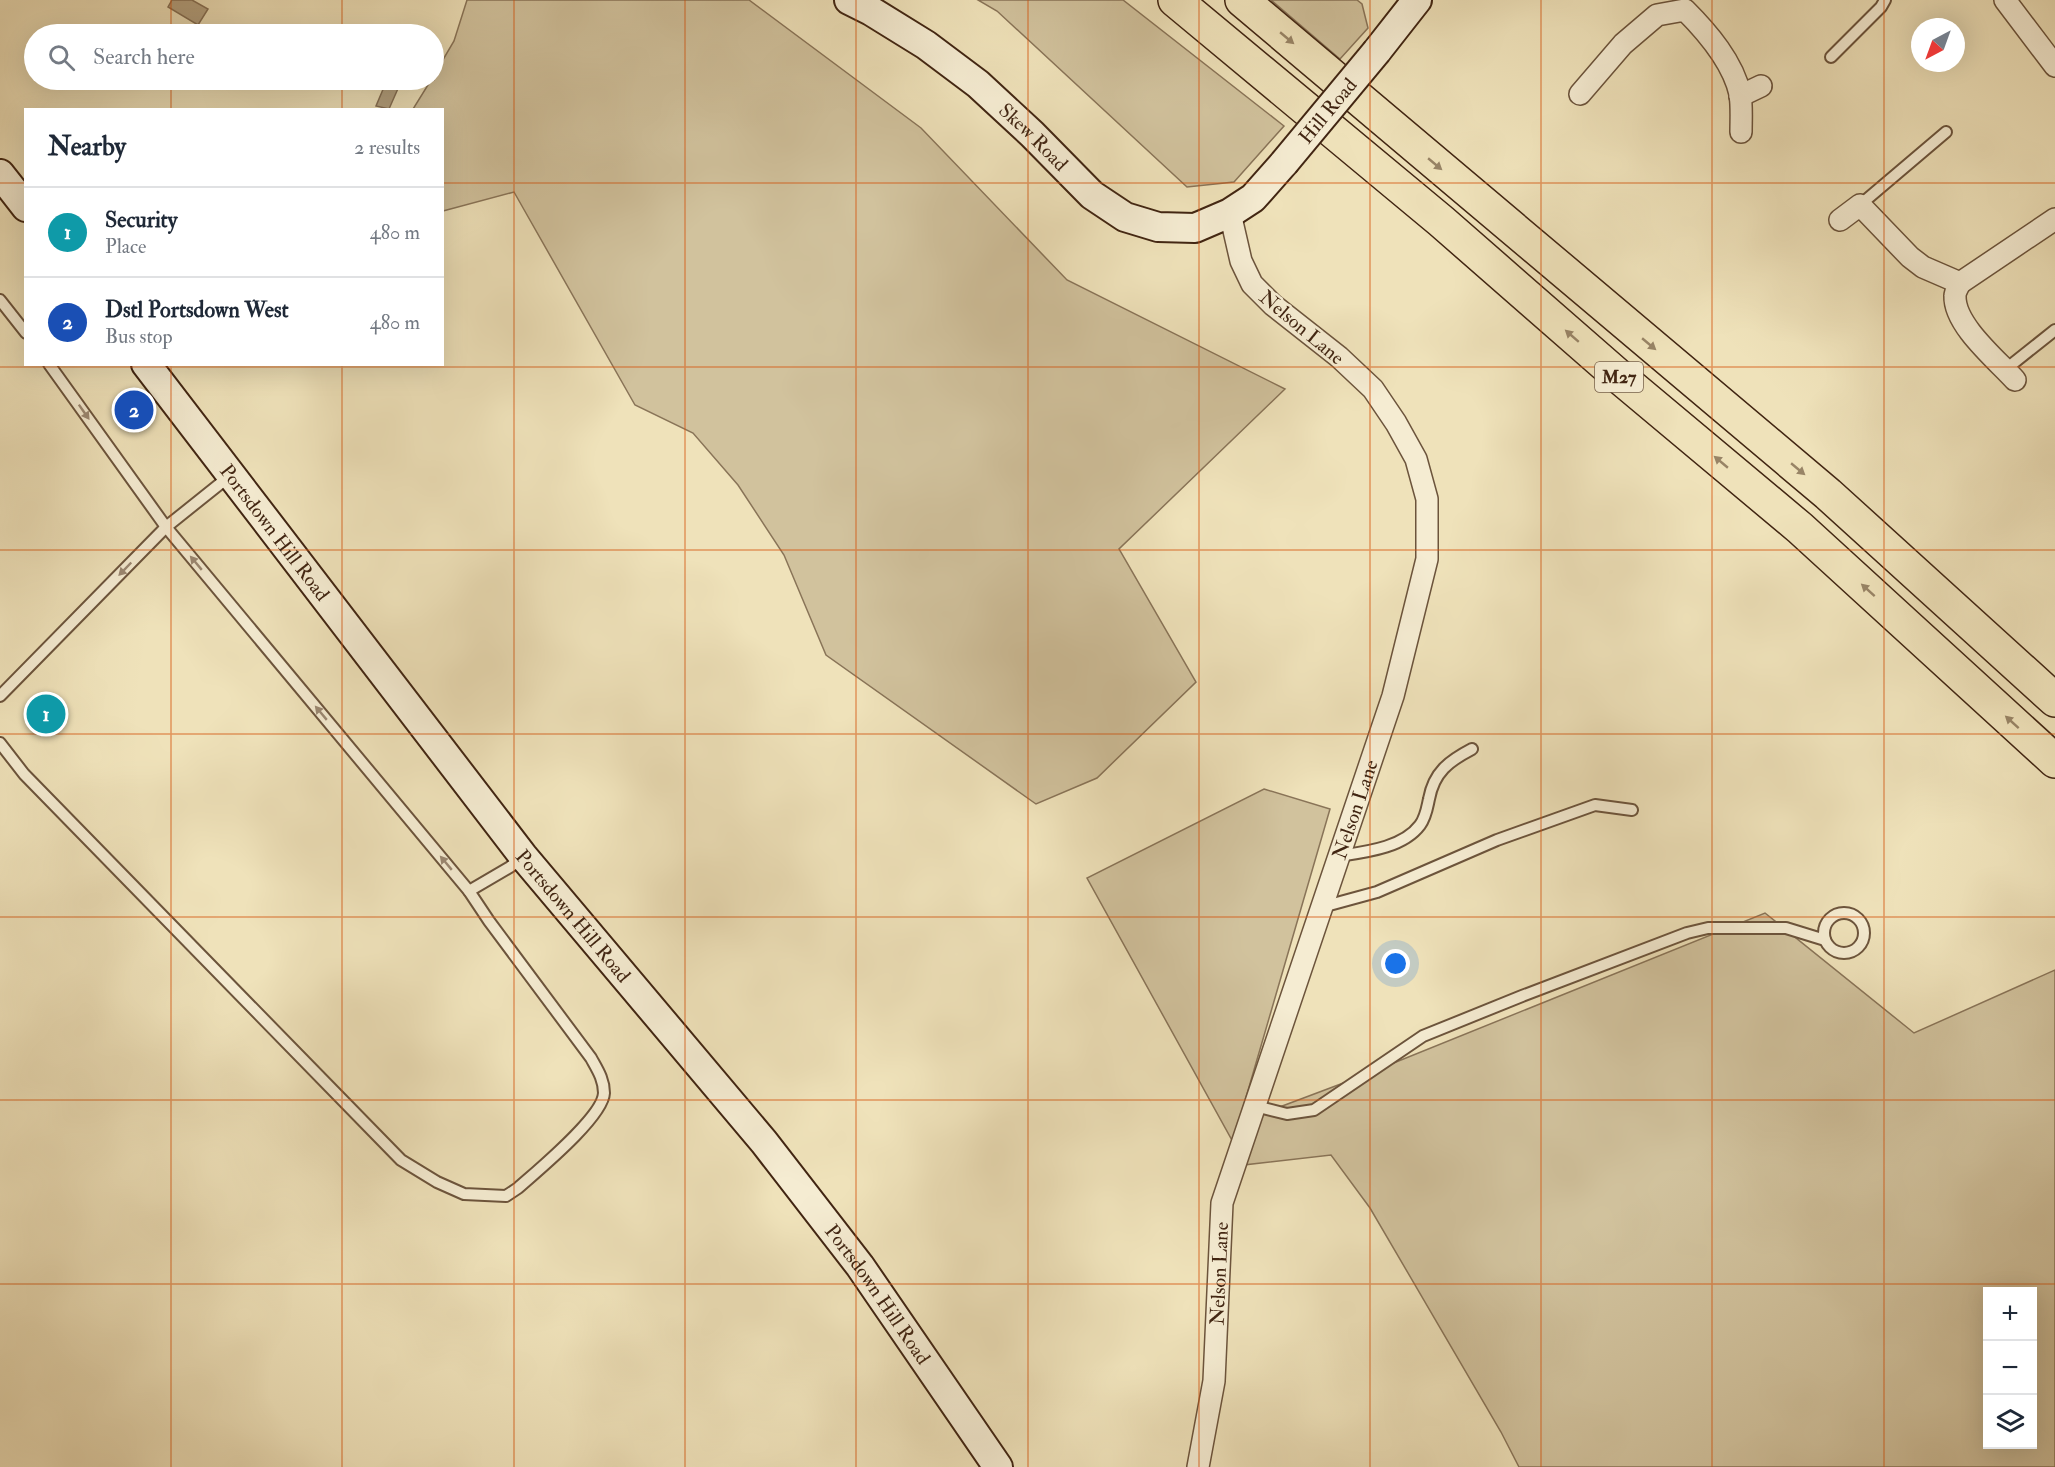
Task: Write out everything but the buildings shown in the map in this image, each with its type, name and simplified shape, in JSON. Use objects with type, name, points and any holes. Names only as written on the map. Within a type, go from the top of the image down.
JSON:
[{"type":"highway","name":"M27","points":[[1175,0],[1432,213],[1616,374],[1800,528],[2055,761]]},
{"type":"highway","name":"M27","points":[[1242,0],[1828,494],[2055,700]]},
{"type":"street","name":"Skew Road","points":[[849,0],[926,45],[978,84],[1092,195],[1125,217],[1158,226],[1195,228],[1230,213]]},
{"type":"street","name":"Hill Road","points":[[1230,213],[1253,198],[1284,163],[1418,0]]},
{"type":"street","points":[[2005,0],[2055,66]]},
{"type":"street","points":[[1580,94],[1623,44],[1657,15],[1654,7],[1685,10],[1695,20],[1733,74],[1740,96],[1741,132]]},
{"type":"street","points":[[1740,96],[1761,86]]},
{"type":"street","points":[[0,174],[24,204]]},
{"type":"street","points":[[1840,220],[1860,205],[1910,257],[1923,267],[1960,283]]},
{"type":"street","name":"Nelson Lane","points":[[1198,1467],[1214,1381],[1222,1203],[1396,685],[1427,559],[1427,499],[1416,459],[1396,423],[1373,389],[1339,357],[1273,304],[1252,284],[1241,261],[1230,213]]},
{"type":"street","points":[[2010,375],[1965,325],[1958,312],[1955,295],[1960,283],[2055,219]]},
{"type":"street","name":"Portsdown Hill Road","points":[[148,366],[523,856],[785,1168],[860,1266],[998,1467]]},
{"type":"lane","points":[[1831,57],[1886,0]]},
{"type":"lane","points":[[1860,205],[1946,132]]},
{"type":"lane","points":[[0,300],[24,330]]},
{"type":"lane","points":[[2010,375],[2055,330]]},
{"type":"lane","points":[[0,743],[24,774],[401,1160],[437,1182],[464,1194],[506,1196],[518,1188],[585,1126],[598,1108],[604,1095],[602,1078],[591,1058],[469,891],[166,527],[50,366]]},
{"type":"lane","points":[[0,696],[166,527],[231,475]]},
{"type":"lane","points":[[1339,856],[1369,851],[1400,841],[1413,833],[1426,813],[1429,796],[1438,772],[1451,761],[1472,749]]},
{"type":"lane","points":[[1322,907],[1377,892],[1497,840],[1595,805],[1632,810]]},
{"type":"lane","points":[[469,891],[510,867],[523,856]]},
{"type":"lane","points":[[1255,1106],[1287,1114],[1314,1110],[1423,1036],[1686,933],[1708,928],[1786,928],[1825,940]]},
{"type":"shaded area","points":[[172,0],[192,0],[208,9],[199,24],[196,24],[168,7]]},
{"type":"shaded area","points":[[467,0],[749,0],[921,128],[1067,280],[1285,389],[1119,549],[1196,682],[1097,778],[1036,804],[826,655],[784,555],[738,485],[693,433],[635,405],[514,192],[444,211],[444,108],[414,108],[425,90],[444,90],[444,58],[454,41]]},
{"type":"shaded area","points":[[978,0],[1123,0],[1284,126],[1234,182],[1187,187],[997,11]]},
{"type":"shaded area","points":[[1271,0],[1357,0],[1362,4],[1368,28],[1340,59]]},
{"type":"shaded area","points":[[383,90],[397,90],[389,108],[376,106]]},
{"type":"shaded area","points":[[1264,789],[1330,809],[1233,1142],[1087,878]]},
{"type":"shaded area","points":[[1765,913],[1914,1033],[2055,970],[2055,1467],[1519,1467],[1501,1432],[1370,1208],[1331,1155],[1243,1165],[1261,1114],[1354,1079]]},
{"type":"place","name":"Dstl Portsdown West","points":[[134,410]]},
{"type":"place","name":"Security","points":[[46,714]]}]
